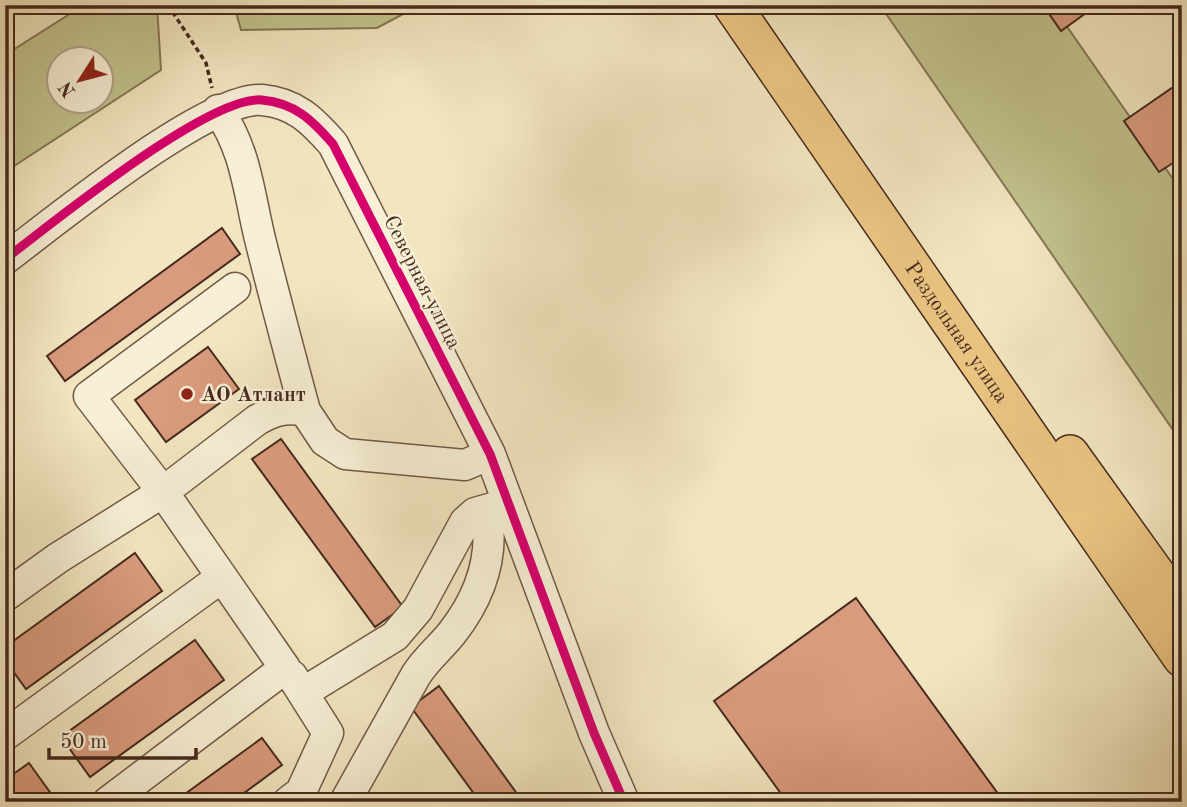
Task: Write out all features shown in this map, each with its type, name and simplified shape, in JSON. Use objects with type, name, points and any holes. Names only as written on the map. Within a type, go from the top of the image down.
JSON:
[{"type":"main road","name":"Раздольная улица","points":[[732,5],[966,327],[1182,610]]},
{"type":"main road","name":"Раздольная улица","points":[[757,5],[1182,658]]},
{"type":"street","name":"Северная улица","points":[[5,259],[134,162],[218,110],[235,103],[260,99],[285,104],[312,120],[333,144],[490,454],[498,507],[624,802]]},
{"type":"street","points":[[218,110],[232,131],[240,151],[304,411],[325,441],[345,454],[465,465],[490,454]]},
{"type":"street","points":[[234,288],[89,396],[163,492],[304,692],[328,733],[351,791]]},
{"type":"street","points":[[5,596],[58,558],[163,492],[263,416],[288,407],[304,411]]},
{"type":"street","points":[[304,692],[395,636],[418,609],[465,522],[475,513],[498,507],[477,592],[452,633],[426,660],[416,675],[351,791]]},
{"type":"street","points":[[5,735],[222,577]]},
{"type":"street","points":[[108,802],[285,668]]},
{"type":"street","points":[[288,802],[301,792],[328,733]]},
{"type":"path","points":[[168,5],[206,63],[218,110]]},
{"type":"green space","points":[[84,5],[157,5],[161,70],[116,99],[116,46],[46,46],[46,116],[91,116],[5,172],[5,55]]},
{"type":"green space","points":[[234,5],[420,5],[377,28],[241,30]]},
{"type":"green space","points":[[880,5],[1052,5],[1182,192],[1182,443]]},
{"type":"building","points":[[1043,5],[1097,5],[1061,31]]},
{"type":"building","points":[[1182,81],[1182,157],[1159,172],[1124,121]]},
{"type":"building","points":[[222,228],[240,254],[65,381],[47,356]]},
{"type":"building","name":"АО Атлант","points":[[208,347],[239,389],[166,442],[135,400]]},
{"type":"building","points":[[281,439],[403,607],[375,627],[252,459]]},
{"type":"building","points":[[135,553],[162,591],[26,689],[5,660],[5,647]]},
{"type":"building","points":[[856,598],[1004,802],[787,802],[714,701]]},
{"type":"building","points":[[195,640],[224,680],[90,777],[61,737]]},
{"type":"building","points":[[439,686],[518,795],[510,802],[480,802],[411,707]]},
{"type":"building","points":[[262,738],[282,765],[232,802],[174,802]]},
{"type":"building","points":[[29,763],[57,802],[5,802],[5,780]]},
{"type":"railway","points":[[5,14],[19,5]]},
{"type":"cycle path","points":[[5,259],[132,164],[206,118],[238,104],[262,100],[274,102],[302,114],[318,127],[333,144],[490,454],[594,733],[624,802]]},
{"type":"place","name":"АО Атлант","points":[[187,394]]}]
